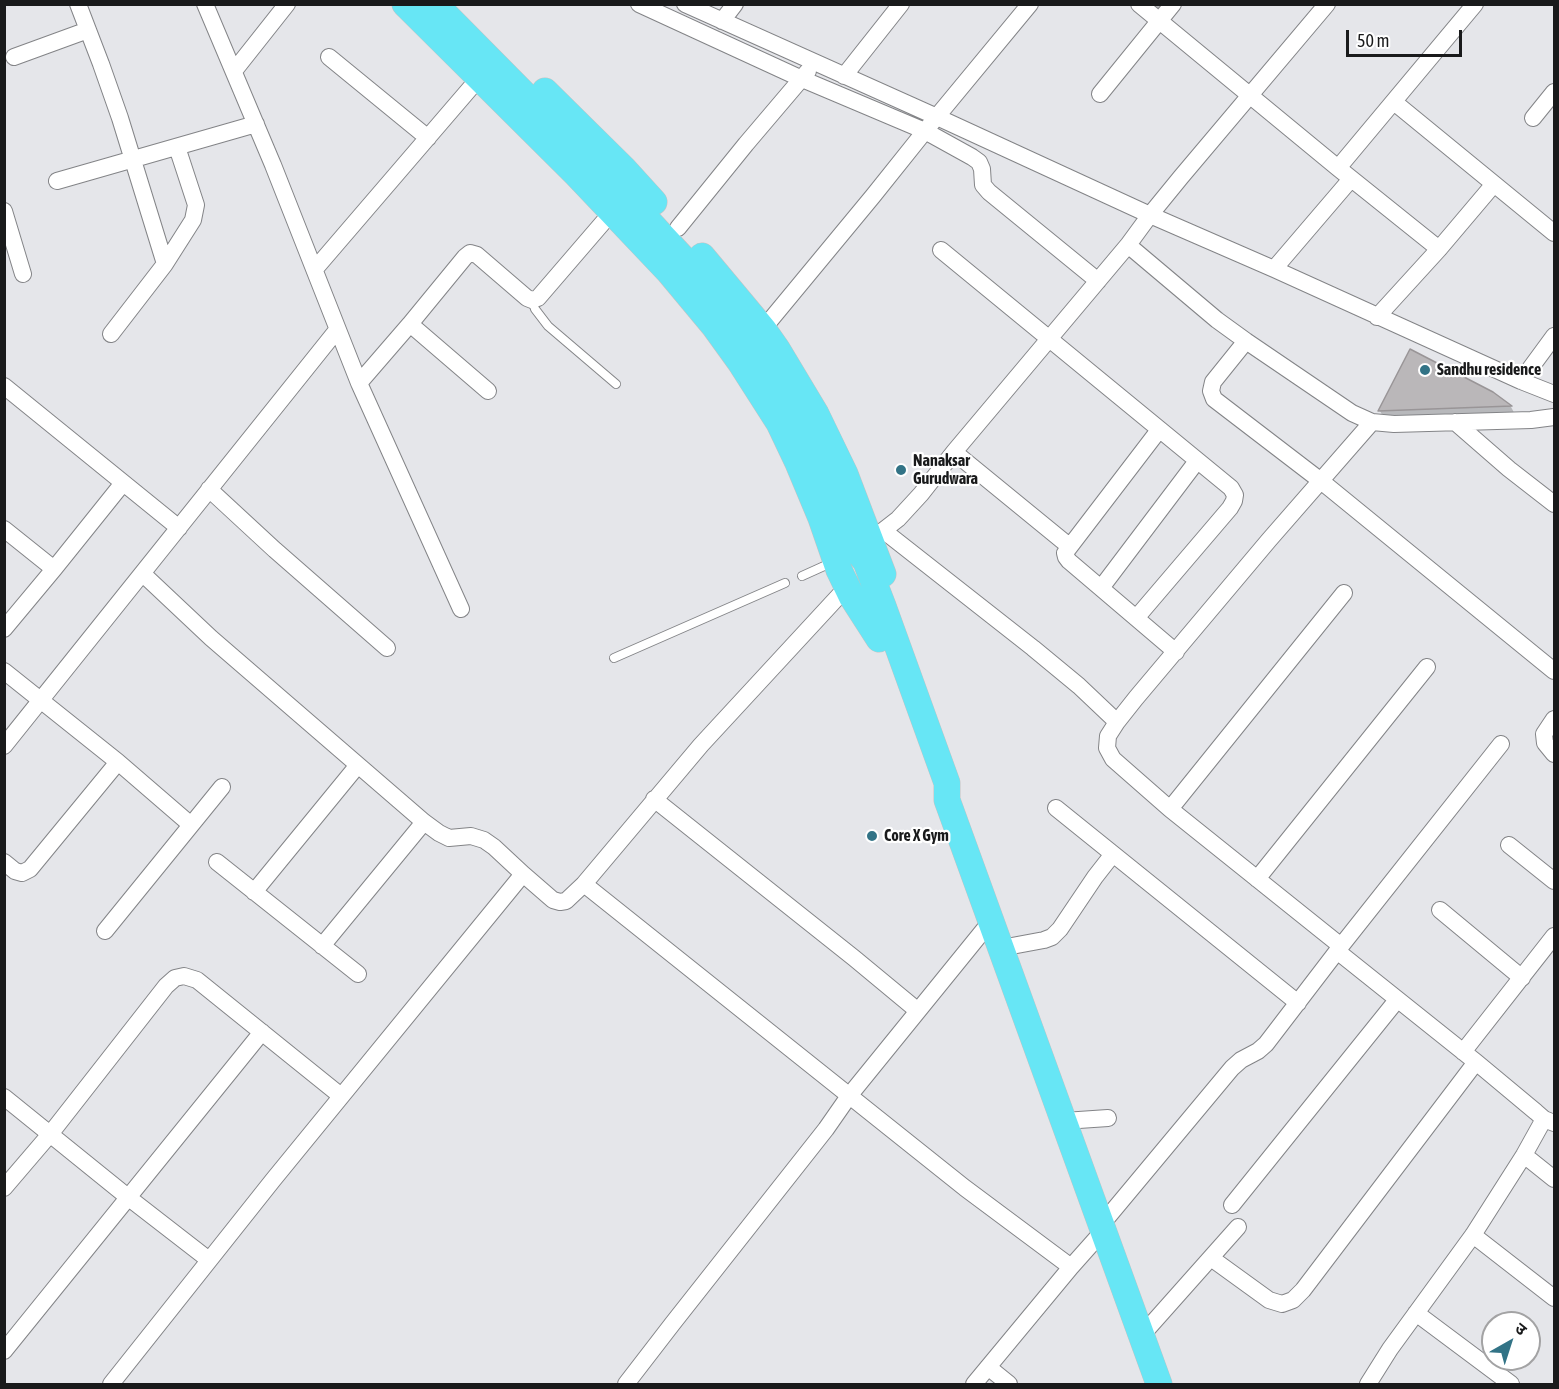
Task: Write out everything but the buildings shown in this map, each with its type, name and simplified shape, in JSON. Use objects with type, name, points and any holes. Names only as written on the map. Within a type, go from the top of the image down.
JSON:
[{"type":"main road","points":[[405,4],[669,272],[714,326],[779,423],[821,518],[862,545]]},
{"type":"main road","points":[[435,4],[627,198],[691,267],[768,372],[804,431],[862,545],[854,566],[886,636],[921,732],[935,786],[947,800],[1159,1384]]},
{"type":"main road","points":[[458,4],[624,169],[678,228],[777,349],[816,414],[845,474],[862,545],[847,587],[862,615],[886,636]]},
{"type":"street","points":[[78,4],[120,118],[165,264]]},
{"type":"street","points":[[205,4],[315,269],[359,383],[461,609]]},
{"type":"street","points":[[234,71],[287,4]]},
{"type":"street","points":[[639,4],[802,79],[926,131],[979,162],[983,185],[989,192],[1098,281]]},
{"type":"street","points":[[685,4],[1377,317],[1554,394]]},
{"type":"street","points":[[722,21],[735,4]]},
{"type":"street","points":[[844,76],[901,4]]},
{"type":"street","points":[[762,329],[1030,4]]},
{"type":"street","points":[[1139,4],[1344,174],[1439,249]]},
{"type":"street","points":[[1100,94],[1173,4]]},
{"type":"street","points":[[1117,722],[1079,686],[1033,648],[862,545],[898,519],[921,494],[1327,4]]},
{"type":"street","points":[[1274,269],[1394,102],[1475,4]]},
{"type":"street","points":[[14,57],[88,30]]},
{"type":"street","points":[[329,57],[428,138]]},
{"type":"street","points":[[678,228],[815,63]]},
{"type":"street","points":[[315,269],[479,78]]},
{"type":"street","points":[[1533,118],[1554,92]]},
{"type":"street","points":[[1394,102],[1554,233]]},
{"type":"street","points":[[57,181],[256,124]]},
{"type":"street","points":[[111,334],[165,264],[193,220],[195,205],[177,147]]},
{"type":"street","points":[[1377,317],[1494,184]]},
{"type":"street","points":[[4,211],[23,273]]},
{"type":"street","points":[[359,383],[465,256],[470,253],[477,255],[526,298],[532,300],[538,298],[612,212]]},
{"type":"street","points":[[1128,245],[1217,320],[1352,413],[1372,422],[1394,424],[1531,420],[1554,417]]},
{"type":"street","points":[[941,250],[1231,488],[1235,495],[1234,501],[1137,617]]},
{"type":"street","points":[[410,324],[488,391]]},
{"type":"street","points":[[4,746],[337,330]]},
{"type":"street","points":[[1521,381],[1554,336]]},
{"type":"street","points":[[1246,341],[1213,382],[1211,391],[1214,399],[1321,482],[1554,671]]},
{"type":"street","points":[[4,386],[179,528]]},
{"type":"street","points":[[1368,1384],[1473,1235],[1524,1155],[1549,1121],[1397,1000],[1257,879],[1170,809],[1113,759],[1107,748],[1108,736],[1117,722],[1269,540],[1372,422]]},
{"type":"street","points":[[1455,422],[1554,504]]},
{"type":"street","points":[[1159,430],[1065,553],[1066,557],[1176,652]]},
{"type":"street","points":[[954,452],[1069,546]]},
{"type":"street","points":[[1101,588],[1197,461]]},
{"type":"street","points":[[4,629],[123,483]]},
{"type":"street","points":[[209,489],[387,648]]},
{"type":"street","points":[[4,529],[54,569]]},
{"type":"street","points":[[143,574],[212,638],[439,834],[449,838],[471,836],[484,840],[553,900],[560,902],[566,901],[584,884],[654,799],[847,587]]},
{"type":"street","points":[[1170,809],[1344,593]]},
{"type":"street","points":[[1257,879],[1427,667]]},
{"type":"street","points":[[4,671],[118,762],[191,825]]},
{"type":"street","points":[[1554,719],[1544,734],[1545,743],[1554,754]]},
{"type":"street","points":[[974,1384],[1232,1068],[1266,1044],[1501,744]]},
{"type":"street","points":[[4,862],[15,871],[22,873],[30,869],[118,762]]},
{"type":"street","points":[[254,892],[358,765]]},
{"type":"street","points":[[105,932],[222,787]]},
{"type":"street","points":[[654,799],[918,1011]]},
{"type":"street","points":[[1056,808],[1298,1004]]},
{"type":"street","points":[[322,946],[424,822]]},
{"type":"street","points":[[1509,845],[1554,881]]},
{"type":"street","points":[[1001,948],[1052,937],[1113,854]]},
{"type":"street","points":[[217,862],[358,974]]},
{"type":"street","points":[[111,1384],[341,1096],[523,874]]},
{"type":"street","points":[[584,884],[965,1188],[1071,1267]]},
{"type":"street","points":[[1440,910],[1522,978]]},
{"type":"street","points":[[626,1384],[819,1138],[849,1096],[991,921]]},
{"type":"street","points":[[1210,1258],[1269,1300],[1282,1304],[1293,1300],[1303,1290],[1469,1057],[1522,978],[1554,936]]},
{"type":"street","points":[[4,1188],[51,1133],[174,978],[184,976],[197,980],[341,1096]]},
{"type":"street","points":[[1232,1205],[1397,1000]]},
{"type":"street","points":[[4,1352],[262,1032]]},
{"type":"street","points":[[4,1097],[209,1260]]},
{"type":"street","points":[[1064,1121],[1107,1118]]},
{"type":"street","points":[[1524,1155],[1554,1179]]},
{"type":"street","points":[[1142,1335],[1238,1227]]},
{"type":"street","points":[[1473,1235],[1554,1298]]},
{"type":"street","points":[[1416,1313],[1511,1384]]},
{"type":"street","points":[[988,1367],[1009,1384]]},
{"type":"lane","points":[[532,300],[535,309],[548,326],[616,384]]},
{"type":"lane","points":[[802,576],[862,545]]},
{"type":"lane","points":[[614,658],[785,584]]},
{"type":"place","name":"Sandhu residence","points":[[1425,370]]},
{"type":"place","name":"Nanaksar Gurudwara","points":[[901,470]]},
{"type":"place","name":"Core X Gym","points":[[872,836]]}]
